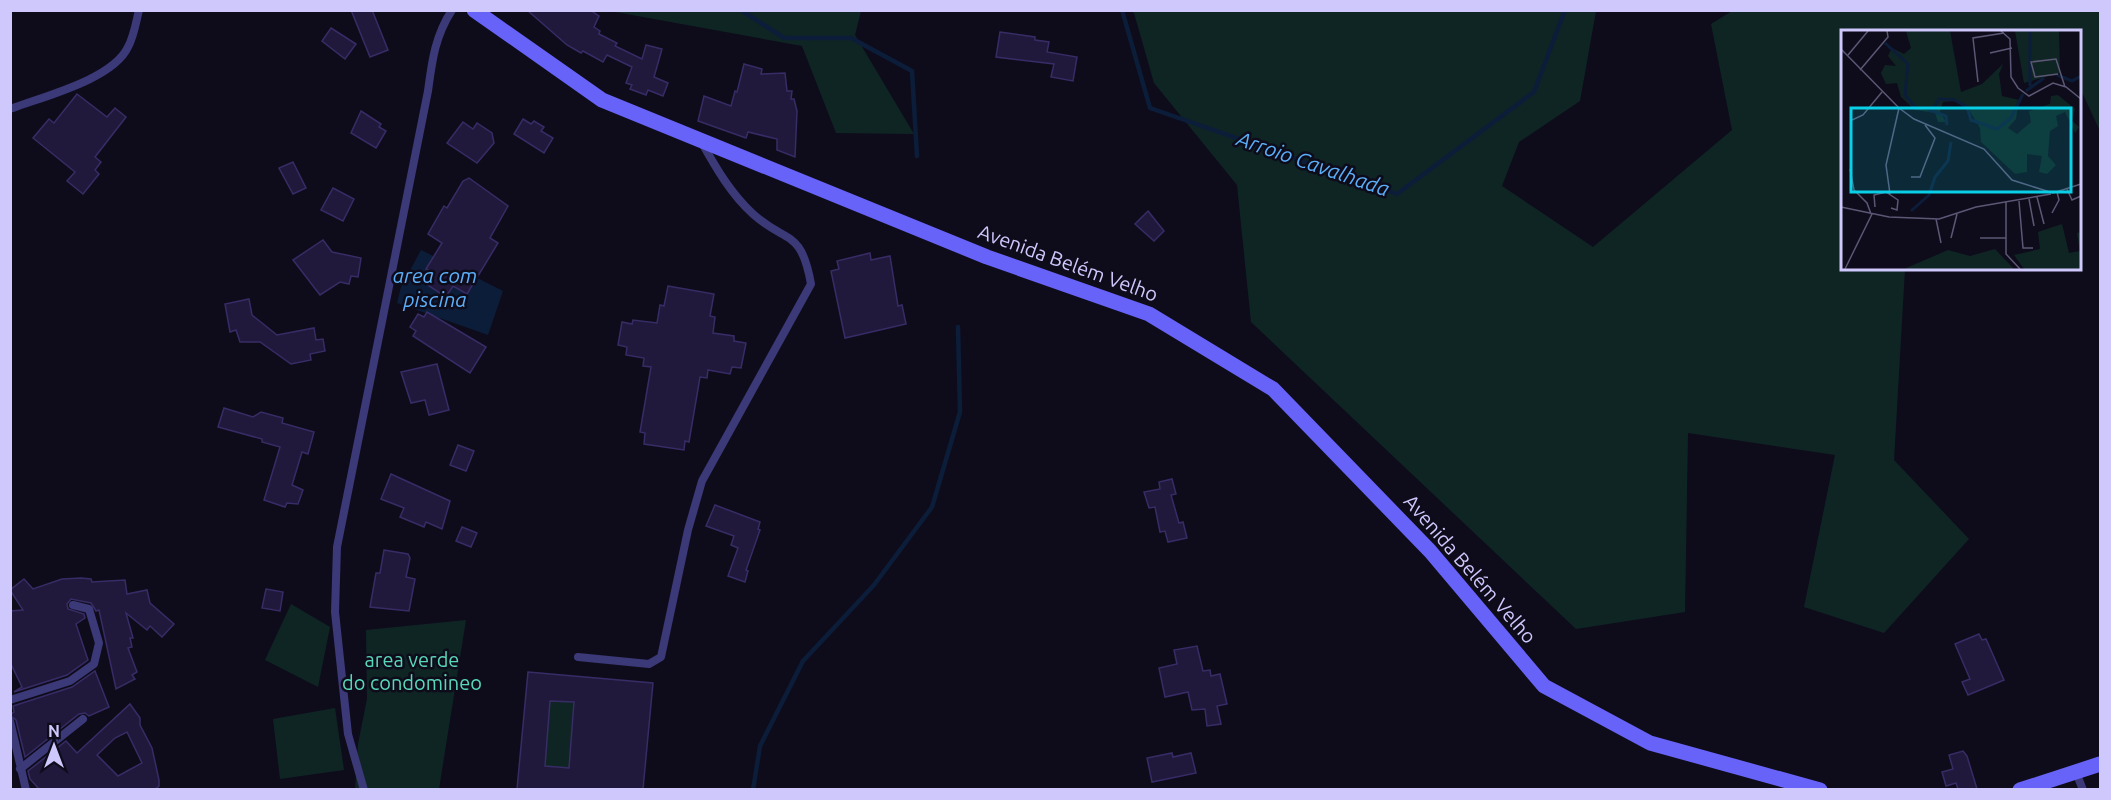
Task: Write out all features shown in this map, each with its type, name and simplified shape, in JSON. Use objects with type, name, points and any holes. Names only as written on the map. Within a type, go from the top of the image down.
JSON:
[{"type":"main road","name":"Avenida Belém Velho","points":[[474,10],[602,100],[702,143],[987,257],[1149,314],[1273,390],[1430,551],[1544,687],[1650,743],[1820,789]]},
{"type":"main road","points":[[2020,789],[2100,764]]},
{"type":"lane","points":[[13,108],[92,77],[114,65],[128,48],[139,10]]},
{"type":"lane","points":[[364,789],[348,734],[336,612],[337,547],[428,91],[432,58],[440,28],[452,10]]},
{"type":"lane","points":[[578,657],[648,664],[661,657],[688,530],[702,481],[811,284],[807,262],[798,246],[786,234],[754,215],[731,190],[702,143]]},
{"type":"lane","points":[[10,700],[70,681],[94,664],[99,643],[89,609],[73,605]]},
{"type":"lane","points":[[20,769],[83,719]]},
{"type":"lane","points":[[10,722],[26,789]]},
{"type":"lane","points":[[2076,772],[2082,789]]},
{"type":"green space","points":[[610,11],[861,11],[855,35],[914,134],[836,133],[802,46]]},
{"type":"green space","points":[[1131,11],[1596,11],[1580,101],[1519,142],[1502,186],[1593,247],[1732,130],[1711,24],[1732,11],[2100,11],[2100,131],[2081,90],[2081,30],[1841,30],[1841,270],[1905,270],[1894,460],[1969,539],[1884,633],[1804,607],[1835,455],[1688,433],[1685,612],[1576,629],[1251,322],[1237,185],[1154,83],[1134,13]]},
{"type":"green space","points":[[291,604],[330,627],[318,687],[265,660]]},
{"type":"green space","name":"area verde do condomineo","points":[[466,620],[439,789],[355,790],[358,744],[367,699],[366,630]]},
{"type":"green space","points":[[550,701],[574,702],[569,768],[545,766]]},
{"type":"green space","points":[[335,708],[344,770],[280,779],[273,719]]},
{"type":"water","name":"area com piscina","points":[[421,250],[503,291],[488,335],[397,303],[401,287]]},
{"type":"building","points":[[351,10],[372,10],[388,50],[370,57]]},
{"type":"building","points":[[527,10],[590,10],[599,16],[594,27],[600,31],[599,34],[617,43],[615,46],[642,59],[646,45],[662,49],[654,77],[668,83],[663,96],[648,90],[646,95],[630,89],[632,85],[626,83],[632,67],[607,55],[603,62],[583,51],[581,53],[567,45]]},
{"type":"building","points":[[331,28],[356,44],[345,59],[322,41]]},
{"type":"building","points":[[1000,32],[1035,37],[1035,40],[1049,42],[1047,52],[1077,57],[1073,81],[1051,77],[1054,64],[996,57]]},
{"type":"building","points":[[744,64],[762,69],[761,74],[785,73],[787,91],[792,91],[791,99],[794,99],[797,111],[795,157],[777,150],[777,139],[748,132],[746,138],[698,121],[704,96],[731,106]]},
{"type":"building","points":[[77,94],[107,117],[115,108],[126,117],[95,157],[101,162],[95,170],[99,174],[83,194],[67,181],[75,172],[33,138],[49,119],[54,123]]},
{"type":"building","points":[[361,111],[381,124],[379,127],[386,131],[376,148],[351,133]]},
{"type":"building","points":[[523,119],[531,124],[534,121],[544,127],[541,131],[553,138],[544,153],[514,134]]},
{"type":"building","points":[[463,122],[473,129],[477,123],[492,133],[494,143],[477,163],[447,143]]},
{"type":"building","points":[[293,162],[306,188],[293,194],[279,168]]},
{"type":"building","points":[[469,178],[508,206],[490,238],[498,243],[467,294],[453,286],[446,297],[423,282],[430,271],[426,269],[442,243],[428,234],[444,206],[447,208],[463,181]]},
{"type":"building","points":[[333,188],[354,199],[343,221],[321,210]]},
{"type":"building","points":[[1148,211],[1164,231],[1154,241],[1135,224]]},
{"type":"building","points":[[323,240],[332,252],[361,258],[358,277],[351,276],[349,284],[340,282],[320,295],[293,260]]},
{"type":"building","points":[[870,253],[871,260],[890,256],[898,306],[902,305],[906,324],[845,338],[831,271],[839,269],[837,261]]},
{"type":"building","points":[[668,286],[714,294],[710,316],[715,317],[713,333],[734,336],[734,341],[746,343],[741,368],[732,367],[730,374],[708,370],[707,378],[700,377],[689,442],[685,441],[684,450],[644,444],[645,433],[640,432],[651,367],[643,366],[644,358],[626,355],[627,347],[618,345],[622,322],[632,324],[633,320],[657,323],[660,305],[664,306]]},
{"type":"building","points":[[249,299],[252,315],[277,335],[314,328],[316,340],[323,339],[325,351],[310,354],[311,360],[291,364],[260,342],[240,342],[236,330],[230,332],[225,304]]},
{"type":"building","points":[[427,312],[486,347],[470,373],[413,336],[416,331],[410,327],[418,314],[424,317]]},
{"type":"building","points":[[437,364],[449,410],[429,415],[425,400],[411,403],[401,372]]},
{"type":"building","points":[[224,408],[253,417],[261,412],[283,418],[282,423],[314,432],[308,454],[302,452],[292,485],[303,490],[298,504],[287,503],[285,507],[264,500],[280,447],[262,442],[262,439],[218,427]]},
{"type":"building","points":[[458,445],[474,451],[466,471],[450,465]]},
{"type":"building","points":[[391,474],[450,501],[442,529],[426,522],[424,527],[400,517],[404,508],[381,499]]},
{"type":"building","points":[[1172,479],[1176,494],[1171,495],[1179,523],[1183,522],[1187,538],[1168,542],[1165,531],[1160,532],[1155,507],[1149,508],[1144,492],[1160,489],[1159,482]]},
{"type":"building","points":[[715,505],[760,522],[758,529],[760,530],[746,570],[748,571],[745,582],[728,576],[738,548],[731,545],[734,536],[706,526]]},
{"type":"building","points":[[462,527],[477,533],[471,547],[456,541]]},
{"type":"building","points":[[384,550],[408,554],[410,558],[406,577],[415,579],[409,611],[370,607],[376,573],[380,573]]},
{"type":"building","points":[[24,579],[33,589],[62,579],[91,579],[92,582],[125,580],[127,594],[147,590],[150,603],[174,624],[162,637],[150,626],[147,630],[126,613],[133,638],[130,638],[132,647],[128,648],[137,672],[132,675],[135,679],[116,689],[99,610],[96,611],[91,603],[71,599],[67,604],[68,609],[84,614],[85,618],[76,624],[88,660],[67,675],[14,692],[22,687],[10,662],[10,611],[23,610],[10,590]]},
{"type":"building","points":[[266,589],[283,592],[280,611],[262,608]]},
{"type":"building","points":[[1979,634],[1982,640],[1986,639],[2004,680],[1968,695],[1962,682],[1970,679],[1955,644]]},
{"type":"building","points":[[1197,646],[1203,671],[1210,670],[1211,676],[1220,674],[1227,704],[1217,706],[1221,724],[1207,726],[1205,709],[1192,710],[1188,692],[1165,697],[1159,668],[1177,664],[1174,650]]},
{"type":"building","points":[[95,671],[109,707],[89,716],[85,713],[79,714],[25,757],[16,720],[10,715],[14,712],[13,706],[72,687]]},
{"type":"building","points":[[528,672],[653,683],[643,789],[517,789]],"holes":[[[550,701],[574,702],[569,768],[545,766]]]},
{"type":"building","points":[[130,704],[140,718],[140,725],[152,748],[159,786],[155,789],[39,789],[30,779],[28,771],[66,741],[77,753]],"holes":[[[127,732],[142,763],[118,776],[97,755],[115,738]]]},
{"type":"building","points":[[1963,751],[1967,756],[1977,789],[1958,789],[1956,783],[1946,786],[1942,772],[1953,769],[1949,755]]},
{"type":"building","points":[[1172,753],[1173,757],[1191,753],[1196,773],[1152,782],[1147,758]]},
{"type":"waterway","points":[[741,10],[784,38],[851,38],[912,71],[917,156]]},
{"type":"waterway","name":"Arroio Cavalhada","points":[[1122,10],[1150,108],[1397,194],[1534,92],[1565,10]]},
{"type":"waterway","points":[[753,790],[760,746],[803,661],[874,585],[932,507],[960,412],[958,327]]}]
